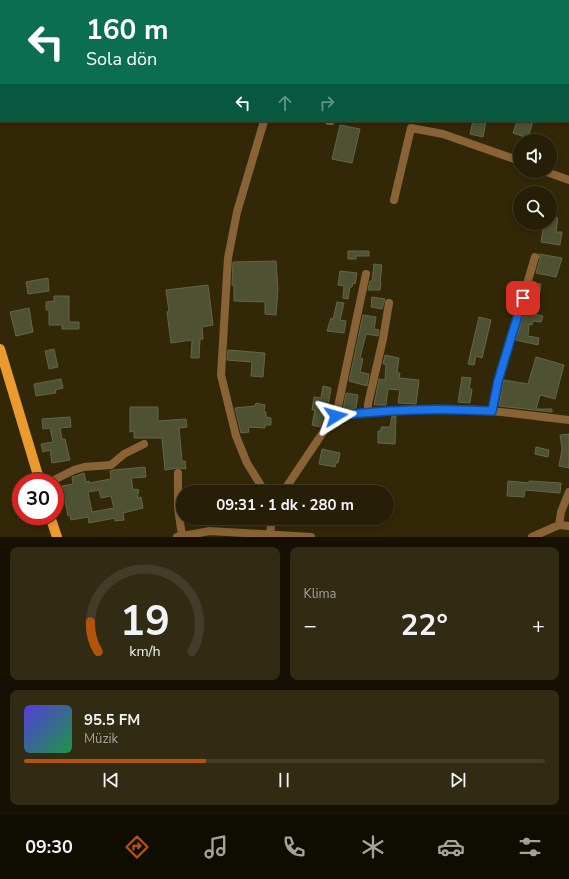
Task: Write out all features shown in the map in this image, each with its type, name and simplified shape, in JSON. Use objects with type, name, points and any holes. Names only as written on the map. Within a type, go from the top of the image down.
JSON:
[{"type":"main road","points":[[0,349],[37,473]]},
{"type":"main road","points":[[53,525],[57,537]]},
{"type":"street","points":[[261,485],[247,463],[236,436],[221,375],[228,258],[236,212],[264,122]]},
{"type":"street","points":[[394,200],[411,128],[443,134],[513,159]]},
{"type":"street","points":[[557,176],[569,180]]},
{"type":"street","points":[[492,411],[498,381],[535,256]]},
{"type":"street","points":[[288,485],[328,425],[336,416],[366,274]]},
{"type":"street","points":[[368,412],[368,404],[383,339],[389,304]]},
{"type":"street","points":[[336,416],[368,412],[453,409],[492,411],[569,420]]},
{"type":"street","points":[[64,475],[84,467],[111,465],[124,454],[144,444]]},
{"type":"street","points":[[178,473],[180,536],[210,530],[310,537]]},
{"type":"street","points":[[559,525],[561,512],[569,492]]},
{"type":"street","points":[[270,534],[271,525]]},
{"type":"street","points":[[532,537],[559,525],[569,526]]},
{"type":"building","points":[[473,122],[486,122],[483,137],[470,134]]},
{"type":"building","points":[[517,122],[533,122],[529,134],[513,133]]},
{"type":"building","points":[[340,125],[360,129],[352,163],[332,159]]},
{"type":"building","points":[[543,230],[556,230],[556,232],[562,232],[560,245],[541,242]]},
{"type":"building","points":[[348,251],[369,251],[369,256],[356,256],[356,259],[348,259]]},
{"type":"building","points":[[539,254],[562,258],[556,277],[536,273],[540,259]]},
{"type":"building","points":[[276,261],[278,290],[276,315],[265,314],[265,302],[234,301],[234,285],[232,285],[233,262]]},
{"type":"building","points":[[374,264],[382,265],[380,290],[368,290],[370,281],[372,281]]},
{"type":"building","points":[[340,271],[357,273],[355,284],[353,283],[352,287],[350,287],[348,299],[343,298],[344,286],[338,285]]},
{"type":"building","points":[[48,278],[49,291],[28,294],[26,282]]},
{"type":"building","points":[[533,283],[541,284],[539,298],[529,296]]},
{"type":"building","points":[[208,285],[213,325],[202,327],[203,339],[200,339],[199,358],[191,358],[192,340],[171,343],[166,290]]},
{"type":"building","points":[[54,296],[69,296],[69,322],[79,322],[79,329],[62,329],[62,325],[49,325],[49,310],[46,310],[46,302],[54,301]]},
{"type":"building","points":[[372,297],[385,299],[382,309],[371,307]]},
{"type":"building","points":[[337,302],[344,303],[340,320],[346,321],[344,333],[327,331],[331,318],[333,319]]},
{"type":"building","points":[[29,308],[33,332],[16,336],[10,312]]},
{"type":"building","points":[[524,312],[543,316],[541,322],[533,321],[532,325],[529,324],[528,336],[539,338],[538,345],[516,340]]},
{"type":"building","points":[[363,315],[376,317],[374,329],[379,330],[378,336],[366,334],[360,358],[363,359],[360,372],[369,374],[367,386],[349,381]]},
{"type":"building","points":[[479,317],[491,320],[482,358],[476,356],[474,365],[468,364]]},
{"type":"building","points":[[54,349],[58,367],[49,369],[45,351]]},
{"type":"building","points":[[228,350],[265,353],[263,377],[251,376],[252,362],[227,360]]},
{"type":"building","points":[[385,355],[399,358],[397,373],[400,373],[399,378],[419,380],[416,404],[398,403],[400,390],[388,389],[386,405],[374,405],[379,379],[385,380],[386,364],[383,364]]},
{"type":"building","points":[[536,357],[564,365],[555,399],[540,395],[536,409],[552,409],[552,412],[499,406],[504,380],[528,384]]},
{"type":"building","points":[[462,377],[471,378],[469,389],[472,389],[470,403],[458,402]]},
{"type":"building","points":[[61,379],[63,388],[55,390],[56,393],[36,396],[34,384]]},
{"type":"building","points":[[323,386],[331,388],[327,412],[325,412],[320,427],[312,425],[315,410],[312,410],[314,397],[321,398]]},
{"type":"building","points":[[346,393],[358,395],[356,408],[343,410]]},
{"type":"building","points":[[256,403],[265,405],[264,412],[266,412],[266,417],[271,418],[271,425],[265,425],[265,428],[248,427],[249,432],[241,433],[235,408],[255,406]]},
{"type":"building","points":[[130,407],[158,407],[158,421],[186,419],[187,427],[179,428],[182,461],[185,461],[186,469],[178,468],[165,470],[162,438],[134,438],[134,431],[130,432]]},
{"type":"building","points":[[392,416],[396,416],[395,444],[378,443],[378,431],[381,431],[381,427],[390,427]]},
{"type":"building","points":[[70,417],[71,427],[60,428],[62,439],[65,439],[70,460],[52,463],[50,450],[43,452],[41,444],[53,442],[50,428],[43,429],[42,419]]},
{"type":"building","points":[[569,434],[569,468],[559,466],[562,449],[560,435]]},
{"type":"building","points":[[536,447],[549,450],[548,457],[535,454]]},
{"type":"building","points":[[322,449],[340,453],[338,463],[336,463],[335,467],[319,464]]},
{"type":"building","points":[[145,467],[146,477],[131,478],[133,489],[139,490],[137,498],[141,497],[143,508],[123,513],[124,520],[115,521],[115,518],[89,523],[88,517],[71,520],[70,515],[68,516],[64,496],[64,486],[73,484],[72,477],[84,473],[86,482],[89,481],[89,483],[111,479],[110,471]],"holes":[[[99,490],[101,498],[111,496],[114,508],[92,512],[88,492]]]},
{"type":"building","points":[[508,481],[529,483],[529,481],[561,483],[560,493],[525,490],[524,497],[507,496]]},
{"type":"route","points":[[336,416],[374,411],[453,409],[492,411],[498,381],[523,298]]}]
